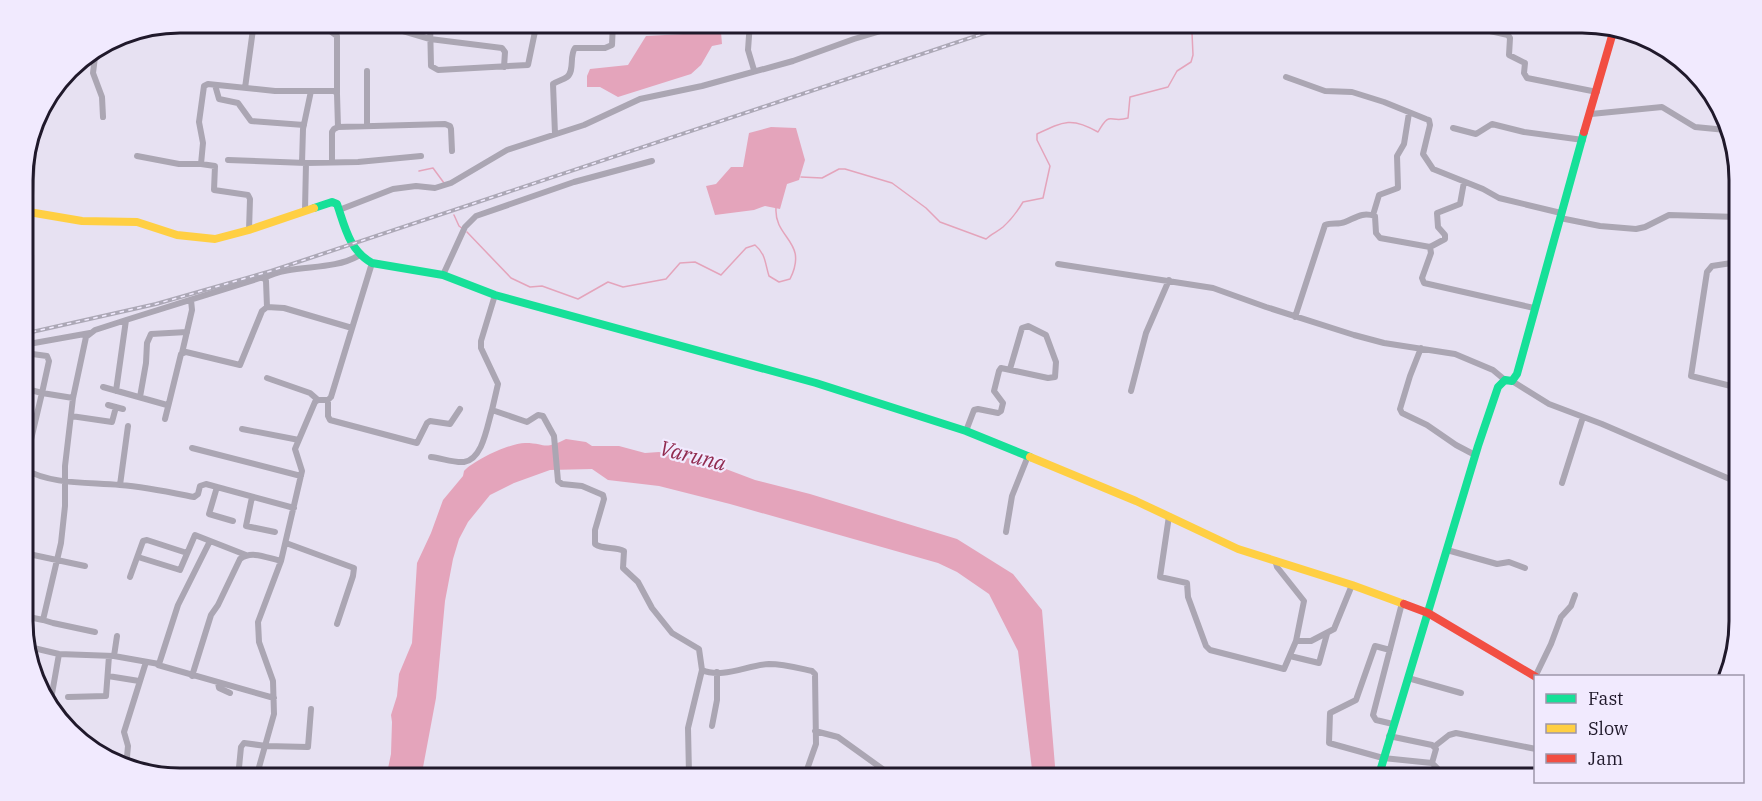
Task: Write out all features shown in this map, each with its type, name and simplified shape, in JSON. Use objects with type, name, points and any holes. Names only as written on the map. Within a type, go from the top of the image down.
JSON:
[{"type":"street","points":[[245,88],[252,33]]},
{"type":"street","points":[[333,33],[337,36],[338,127]]},
{"type":"street","points":[[410,33],[430,39],[502,48],[505,52],[504,67]]},
{"type":"street","points":[[430,33],[430,62],[433,69],[528,65],[535,33]]},
{"type":"street","points":[[555,134],[553,84],[571,72],[572,53],[575,48],[605,48],[612,45],[613,33]]},
{"type":"street","points":[[749,33],[748,50],[754,70]]},
{"type":"street","points":[[339,210],[393,189],[416,186],[435,188],[451,183],[507,150],[584,125],[640,99],[708,84],[793,61],[867,33]]},
{"type":"street","points":[[1499,33],[1508,35],[1510,38],[1509,55],[1525,63],[1524,73],[1527,78],[1597,93]]},
{"type":"street","points":[[1380,768],[1475,455],[1498,387],[1517,374],[1612,36]]},
{"type":"street","points":[[95,61],[93,73],[102,97],[103,117]]},
{"type":"street","points":[[367,71],[367,126]]},
{"type":"street","points":[[1286,78],[1329,92],[1352,92],[1389,103],[1430,122],[1423,154],[1430,167],[1505,200],[1600,226],[1636,230],[1669,215],[1729,217]]},
{"type":"street","points":[[201,164],[203,143],[199,122],[202,89],[208,84],[275,91],[335,91],[337,94]]},
{"type":"street","points":[[215,85],[219,99],[238,103],[251,121],[304,125]]},
{"type":"street","points":[[305,210],[304,125],[311,91]]},
{"type":"street","points":[[1591,114],[1662,107],[1695,127],[1720,129]]},
{"type":"street","points":[[1372,215],[1379,195],[1398,188],[1397,156],[1404,144],[1409,113]]},
{"type":"street","points":[[332,162],[332,132],[338,127],[445,124],[451,129],[452,151]]},
{"type":"street","points":[[1453,128],[1476,134],[1488,125],[1496,124],[1524,132],[1582,140]]},
{"type":"street","points":[[137,156],[179,164],[215,166],[214,188],[217,192],[248,195],[250,199],[249,231]]},
{"type":"street","points":[[228,160],[304,163],[421,156]]},
{"type":"street","points":[[443,275],[464,230],[476,216],[603,173],[652,161]]},
{"type":"street","points":[[1295,316],[1325,225],[1345,222],[1358,214],[1372,215],[1376,219],[1376,233],[1380,238],[1431,247],[1444,239],[1445,235],[1438,227],[1437,213],[1460,204],[1464,182]]},
{"type":"street","points":[[33,213],[82,221],[137,222],[194,238],[215,238],[249,231],[332,202],[339,210],[351,245],[358,256],[372,263],[443,275],[495,295],[816,383],[966,431],[1169,516],[1238,549],[1352,585],[1428,613],[1534,676]]},
{"type":"street","points":[[1431,247],[1422,278],[1424,283],[1534,308]]},
{"type":"street","points":[[33,343],[91,333],[282,271],[346,262],[358,256]]},
{"type":"street","points":[[372,263],[331,397],[328,400],[330,420],[417,443],[429,421],[450,424],[460,409]]},
{"type":"street","points":[[1729,263],[1708,268],[1690,376],[1729,386]]},
{"type":"street","points":[[1058,264],[1213,288],[1384,343],[1455,354],[1493,369],[1544,401],[1729,479]]},
{"type":"street","points":[[264,278],[267,307]]},
{"type":"street","points":[[1131,392],[1146,333],[1169,280]]},
{"type":"street","points":[[431,456],[465,462],[478,452],[498,384],[482,352],[481,341],[495,295]]},
{"type":"street","points":[[165,419],[192,310],[191,300]]},
{"type":"street","points":[[182,353],[240,365],[262,311],[267,307],[284,308],[352,328]]},
{"type":"street","points":[[116,391],[126,320]]},
{"type":"street","points":[[966,431],[974,411],[978,409],[998,413],[1001,411],[1003,403],[994,391],[1001,368],[1048,378],[1055,377],[1056,362],[1046,335],[1028,326],[1022,328],[1010,369]]},
{"type":"street","points":[[140,397],[147,343],[151,334],[187,332]]},
{"type":"street","points":[[43,620],[57,560],[64,516],[65,466],[73,398],[85,341],[91,333]]},
{"type":"street","points":[[1420,348],[1400,409],[1402,413],[1428,425],[1475,455]]},
{"type":"street","points":[[33,354],[47,356],[49,359],[33,431]]},
{"type":"street","points":[[267,378],[313,394],[318,400]]},
{"type":"street","points":[[103,387],[165,405],[169,403]]},
{"type":"street","points":[[33,391],[73,398]]},
{"type":"street","points":[[318,400],[328,400]]},
{"type":"street","points":[[259,768],[273,720],[274,698],[273,681],[259,642],[258,622],[281,561],[294,508],[302,466],[295,454],[298,440],[318,400]]},
{"type":"street","points":[[71,416],[112,422],[119,408],[108,405]]},
{"type":"street","points":[[492,410],[527,422],[541,414],[553,433],[558,481],[562,484],[582,486],[603,495],[604,499],[595,530],[595,544],[599,547],[624,551],[623,568],[638,582],[652,608],[672,633],[699,649],[702,670],[688,728],[689,768]]},
{"type":"street","points":[[1562,483],[1583,417]]},
{"type":"street","points":[[120,485],[128,426]]},
{"type":"street","points":[[242,429],[298,440]]},
{"type":"street","points":[[192,448],[301,476]]},
{"type":"street","points":[[1006,531],[1014,490],[1028,456]]},
{"type":"street","points":[[33,474],[66,481],[164,490],[194,497],[198,494],[202,484],[294,508]]},
{"type":"street","points":[[217,487],[209,514],[233,521]]},
{"type":"street","points":[[252,496],[246,526],[275,532]]},
{"type":"street","points":[[1169,516],[1160,577],[1187,583],[1188,597],[1208,648],[1282,670],[1286,666],[1296,641],[1304,601],[1276,567],[1275,560]]},
{"type":"street","points":[[138,558],[177,570],[182,569],[194,536],[246,555],[281,561]]},
{"type":"street","points":[[130,577],[142,542],[145,540],[187,553]]},
{"type":"street","points":[[157,665],[160,663],[178,605],[210,541]]},
{"type":"street","points":[[286,543],[354,568],[337,624]]},
{"type":"street","points":[[1447,550],[1497,564],[1509,562],[1525,568]]},
{"type":"street","points":[[33,555],[85,566]]},
{"type":"street","points":[[192,676],[211,615],[240,559],[246,555]]},
{"type":"street","points":[[1296,641],[1307,642],[1334,629],[1352,585]]},
{"type":"street","points":[[1536,675],[1561,617],[1571,606],[1575,595]]},
{"type":"street","points":[[1393,724],[1376,720],[1373,715],[1402,603]]},
{"type":"street","points":[[33,618],[95,632]]},
{"type":"street","points":[[1290,656],[1319,663],[1326,634]]},
{"type":"street","points":[[68,697],[106,696],[111,656],[117,636]]},
{"type":"street","points":[[1390,650],[1375,646],[1356,700],[1332,711],[1329,716],[1329,742],[1383,758],[1432,763],[1437,768]]},
{"type":"street","points":[[36,648],[59,654],[111,656],[146,662],[274,698]]},
{"type":"street","points":[[52,692],[59,654]]},
{"type":"street","points":[[127,758],[128,746],[124,732],[146,662]]},
{"type":"street","points":[[702,670],[730,672],[754,665],[773,664],[812,671],[816,678],[815,731],[814,752],[808,768]]},
{"type":"street","points":[[712,726],[717,700],[717,672]]},
{"type":"street","points":[[108,676],[139,681]]},
{"type":"street","points":[[1408,678],[1461,693]]},
{"type":"street","points":[[218,683],[219,688],[230,693]]},
{"type":"street","points":[[239,768],[243,744],[308,747],[311,709]]},
{"type":"street","points":[[815,731],[837,737],[881,768]]},
{"type":"street","points":[[1432,763],[1435,746],[1449,735],[1456,733],[1534,749]]},
{"type":"street","points":[[1389,736],[1435,746]]},
{"type":"shaded area","points":[[721,33],[722,44],[712,46],[701,65],[691,74],[618,97],[600,87],[587,87],[587,76],[590,69],[628,65],[646,36]]},
{"type":"shaded area","points":[[771,127],[796,128],[805,160],[799,180],[787,184],[780,209],[765,206],[754,210],[715,215],[706,186],[716,184],[731,167],[743,167],[749,133]]},
{"type":"shaded area","points":[[566,439],[586,442],[592,446],[619,446],[645,453],[659,452],[710,463],[755,480],[810,494],[957,539],[1013,574],[1042,610],[1055,768],[1032,768],[1018,651],[989,594],[957,572],[938,563],[730,504],[659,486],[608,480],[592,469],[550,470],[514,483],[490,495],[468,522],[459,539],[453,559],[445,601],[436,698],[423,768],[388,768],[391,754],[391,715],[397,696],[399,674],[412,643],[417,563],[443,500],[463,476],[464,471],[493,453],[518,444],[532,443],[548,446]]},
{"type":"waterway","points":[[801,177],[822,178],[839,169],[845,169],[892,183],[926,208],[940,222],[986,239],[1001,229],[1014,216],[1023,202],[1043,198],[1050,166],[1037,140],[1037,134],[1068,122],[1081,124],[1098,132],[1108,119],[1128,118],[1130,97],[1168,87],[1177,71],[1191,62],[1192,33]]},
{"type":"waterway","points":[[419,171],[433,168],[444,183]]},
{"type":"waterway","points":[[467,232],[511,278],[530,287],[542,286],[578,299],[608,282],[623,287],[666,279],[680,263],[695,262],[721,275],[746,248],[755,245],[763,256],[769,276],[779,282],[790,279],[796,256],[780,227],[776,208]]},
{"type":"waterway","points":[[454,215],[463,229]]},
{"type":"railway","points":[[33,332],[156,304],[271,271],[985,33]]},
{"type":"traffic: fast","points":[[1381,768],[1478,446],[1498,387],[1505,380],[1512,381],[1517,374],[1584,132]]},
{"type":"traffic: fast","points":[[314,208],[332,202],[337,204],[353,245],[364,258],[372,263],[443,275],[495,295],[816,383],[966,431],[1030,457]]},
{"type":"traffic: slow","points":[[33,213],[82,221],[137,222],[177,235],[215,239],[314,208]]},
{"type":"traffic: slow","points":[[1030,457],[1136,501],[1238,549],[1404,604]]},
{"type":"traffic: jam","points":[[1584,132],[1612,36]]},
{"type":"traffic: jam","points":[[1404,604],[1428,613],[1534,676]]},
{"type":"water label","name":"Varuna","points":[[693,455]]}]
